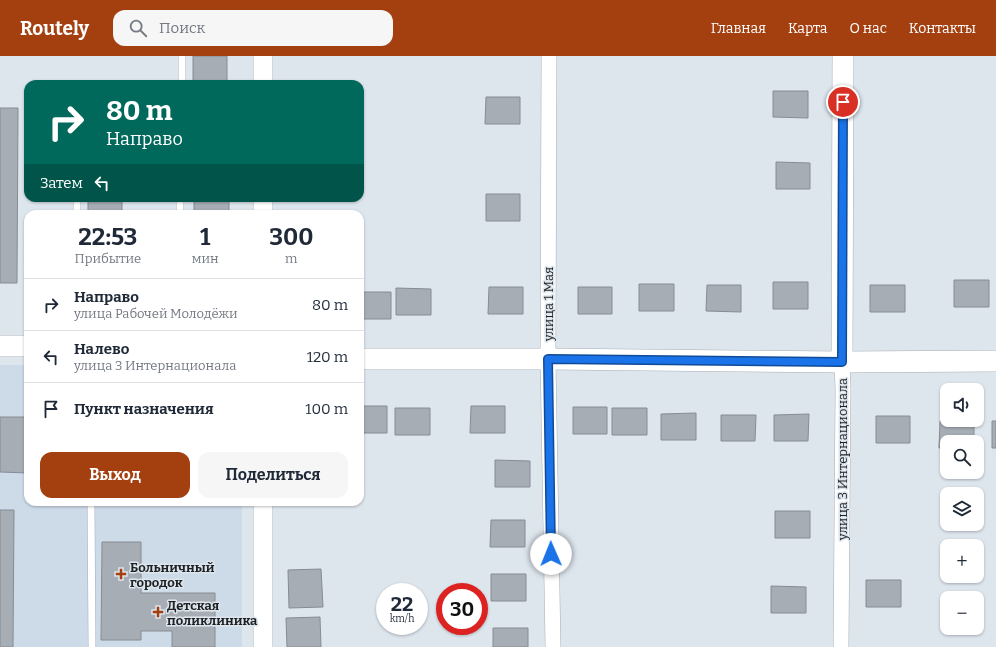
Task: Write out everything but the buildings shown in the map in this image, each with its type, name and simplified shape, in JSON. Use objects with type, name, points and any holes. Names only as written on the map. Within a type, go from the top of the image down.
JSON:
[{"type":"main road","name":"улица 3 Интернационала","points":[[842,362],[843,56]]},
{"type":"main road","points":[[0,346],[24,346]]},
{"type":"main road","points":[[364,359],[842,362],[996,361]]},
{"type":"street","points":[[263,56],[263,80]]},
{"type":"street","name":"улица 1 Мая","points":[[549,56],[548,359],[553,647]]},
{"type":"street","name":"улица 3 Интернационала","points":[[841,647],[842,362]]},
{"type":"street","points":[[263,647],[264,506]]},
{"type":"lane","points":[[182,56],[182,80]]},
{"type":"lane","points":[[91,506],[92,647]]},
{"type":"shaded area","name":"Больничный городок","points":[[0,365],[24,365],[24,506],[242,506],[242,647],[0,647]]},
{"type":"place","name":"Больничный городок","points":[[121,574]]},
{"type":"place","name":"Детская поликлиника","points":[[158,612]]},
{"type":"route","points":[[551,554],[548,359],[842,362],[843,102]]}]
